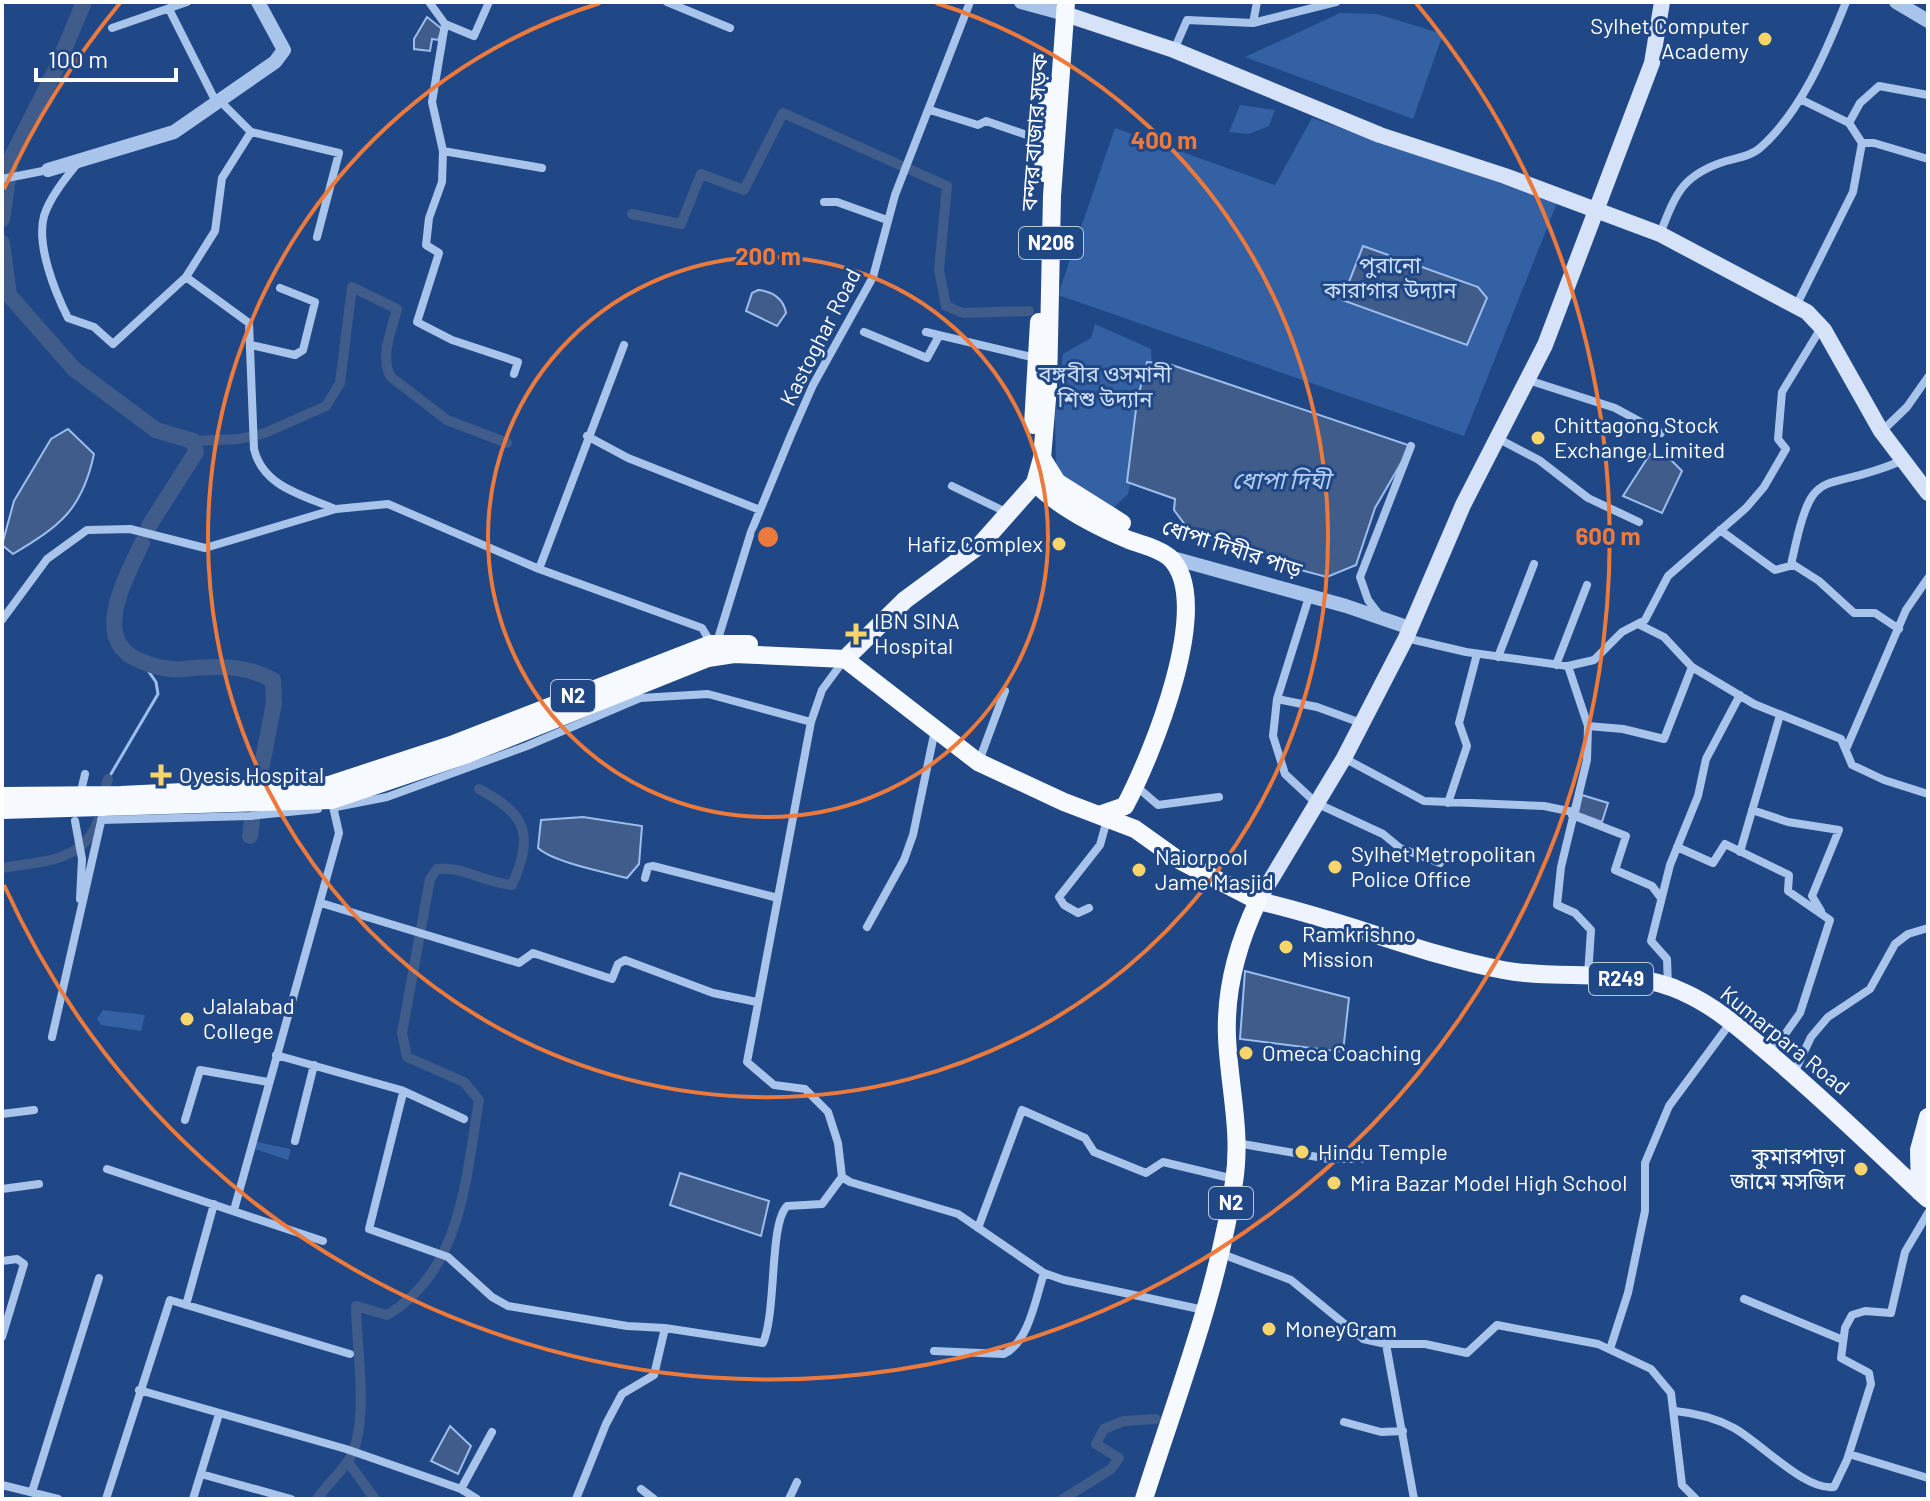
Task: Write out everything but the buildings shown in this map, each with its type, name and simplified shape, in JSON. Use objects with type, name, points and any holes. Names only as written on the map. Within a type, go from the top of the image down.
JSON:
[{"type":"highway","name":"N206","points":[[1048,489],[1031,463],[1044,141],[1060,7]]},
{"type":"highway","name":"বন্দর বাজার সড়ক","points":[[1048,489],[1042,458],[1050,353],[1052,196],[1060,7]]},
{"type":"highway","name":"ধোপা দিঘীর পাড়","points":[[1048,489],[1128,540],[1149,546],[1169,557]]},
{"type":"highway","points":[[1103,817],[1125,806],[1136,786],[1150,754],[1174,679],[1187,597],[1182,575],[1169,557]]},
{"type":"highway","name":"N2","points":[[2,796],[332,797],[454,744],[714,643],[804,651],[823,657]]},
{"type":"highway","name":"N2","points":[[2,810],[103,814],[332,797],[468,754],[708,658],[734,654],[845,659]]},
{"type":"highway","points":[[845,659],[978,762],[1135,829],[1177,859],[1258,901]]},
{"type":"highway","points":[[1125,806],[1135,829]]},
{"type":"highway","name":"N2","points":[[1144,1499],[1222,1254],[1235,1179],[1238,1119],[1227,1038],[1228,1001],[1243,932],[1258,901]]},
{"type":"main road","points":[[1258,901],[1344,758],[1408,633],[1496,438],[1559,311],[1652,63],[1662,2]]},
{"type":"main road","points":[[1060,7],[1174,50],[1380,135],[1597,208],[1660,234],[1796,306],[1821,327],[1881,431],[1928,493]]},
{"type":"main road","name":"বন্দর বাজার সড়ক","points":[[845,659],[905,600],[981,544],[1016,507],[1048,489]]},
{"type":"main road","name":"Kumarpara Road","points":[[1258,901],[1311,912],[1436,955],[1506,971],[1668,986],[1731,1022],[1793,1074],[1924,1196]]},
{"type":"main road","name":"R249","points":[[1924,1196],[1919,1150],[1928,1117]]},
{"type":"main road","points":[[1890,1164],[1904,1165],[1919,1150]]},
{"type":"street","points":[[112,28],[187,2]]},
{"type":"street","points":[[2,179],[77,163],[174,132],[275,62],[284,50],[258,2]]},
{"type":"street","points":[[429,2],[445,24],[474,36],[489,2]]},
{"type":"street","points":[[667,2],[730,28]]},
{"type":"street","name":"Kastoghar Road","points":[[714,643],[760,510],[813,385],[866,294],[887,220],[970,2]]},
{"type":"street","points":[[1021,2],[1060,7]]},
{"type":"street","points":[[1253,23],[1257,2]]},
{"type":"street","points":[[1174,50],[1187,20],[1253,23],[1336,2]]},
{"type":"street","points":[[1660,234],[1684,182],[1703,169],[1756,152],[1773,136],[1800,99],[1846,2]]},
{"type":"street","points":[[1896,2],[1928,21]]},
{"type":"street","points":[[169,9],[217,101],[251,132],[339,153],[317,237]]},
{"type":"street","points":[[445,24],[432,102],[443,151],[442,182],[429,218],[426,245],[439,253],[417,322],[452,340],[518,362],[514,374]]},
{"type":"street","points":[[1849,123],[1860,103],[1879,86],[1928,95]]},
{"type":"street","points":[[1796,306],[1853,192],[1862,143],[1849,123],[1800,99]]},
{"type":"street","points":[[930,110],[978,125],[986,121],[1044,141]]},
{"type":"street","points":[[77,163],[58,187],[44,217],[43,234],[54,290],[68,318],[94,327],[113,344],[186,277],[215,231],[222,178],[251,132]]},
{"type":"street","points":[[1862,143],[1874,143],[1928,159]]},
{"type":"street","points":[[443,151],[542,168]]},
{"type":"street","points":[[824,202],[837,202],[887,220]]},
{"type":"street","points":[[186,277],[247,319],[251,345],[254,449],[260,467],[278,485],[336,509]]},
{"type":"street","points":[[251,345],[295,355],[303,350],[315,302],[280,288]]},
{"type":"street","points":[[1408,633],[1477,654],[1568,666],[1594,660],[1622,632],[1645,620],[1668,576],[1764,487],[1786,449],[1778,439],[1777,421],[1782,392],[1821,327]]},
{"type":"street","points":[[864,332],[927,358],[939,336]]},
{"type":"street","points":[[926,332],[1037,359]]},
{"type":"street","points":[[539,569],[624,345]]},
{"type":"street","points":[[1881,431],[1907,407],[1928,377]]},
{"type":"street","points":[[1527,379],[1615,408],[1661,433]]},
{"type":"street","points":[[587,436],[628,458],[760,510]]},
{"type":"street","points":[[1496,438],[1539,460],[1588,498],[1639,522]]},
{"type":"street","points":[[1382,617],[1368,600],[1360,577],[1411,446]]},
{"type":"street","points":[[1791,565],[1804,509],[1812,492],[1823,483],[1852,475],[1871,474],[1901,461]]},
{"type":"street","points":[[952,486],[1016,507]]},
{"type":"street","points":[[2,620],[47,559],[87,530],[130,529],[205,548],[336,509],[395,505],[539,569],[702,628],[714,643]]},
{"type":"street","points":[[1720,530],[1775,570],[1791,565],[1819,581],[1854,613],[1875,613],[1899,629]]},
{"type":"street","name":"ধোপা দিঘীর পাড়","points":[[1169,557],[1382,617],[1408,633]]},
{"type":"street","points":[[1498,657],[1534,564]]},
{"type":"street","points":[[1847,747],[1916,591],[1928,578]]},
{"type":"street","points":[[1556,665],[1587,585]]},
{"type":"street","points":[[1309,597],[1277,699],[1273,736],[1285,774],[1316,803],[1383,834],[1400,848],[1440,863]]},
{"type":"street","points":[[1638,624],[1664,637],[1692,667],[1740,695],[1841,739],[1847,747],[1852,765],[1884,780],[1928,794]]},
{"type":"street","points":[[1448,803],[1467,746],[1459,723],[1477,654]]},
{"type":"street","points":[[403,1093],[368,1228],[448,1257],[492,1297],[508,1306],[627,1326],[665,1328],[763,1343],[773,1304],[777,1231],[782,1211],[787,1206],[822,1204],[842,1177],[838,1143],[828,1112],[805,1089],[774,1085],[747,1062],[811,722],[822,690],[845,659]]},
{"type":"street","points":[[1568,666],[1588,726],[1587,760],[1572,813],[1557,905],[1575,913],[1591,930],[1588,977]]},
{"type":"street","points":[[1588,726],[1623,729],[1664,739],[1692,667]]},
{"type":"street","points":[[978,762],[1005,691]]},
{"type":"street","points":[[234,1210],[339,833],[332,797],[387,797],[527,746],[640,698],[708,694],[811,722]]},
{"type":"street","points":[[1668,986],[1667,959],[1651,941],[1661,898],[1698,796],[1706,759],[1740,695]]},
{"type":"street","points":[[1277,699],[1317,707],[1362,723]]},
{"type":"street","points":[[1740,852],[1780,715]]},
{"type":"street","points":[[867,927],[904,860],[913,835],[935,729]]},
{"type":"street","points":[[1344,758],[1424,801],[1544,806],[1572,813],[1626,836],[1615,870],[1652,886],[1661,898]]},
{"type":"street","points":[[82,787],[85,774]]},
{"type":"street","points":[[1136,786],[1158,805],[1219,797]]},
{"type":"street","points":[[1752,810],[1788,822],[1839,830],[1812,896],[1823,914]]},
{"type":"street","points":[[52,1037],[103,814]]},
{"type":"street","points":[[1089,908],[1078,913],[1064,905],[1059,897],[1100,845],[1103,817]]},
{"type":"street","points":[[71,958],[70,947],[80,906],[82,859],[75,821]]},
{"type":"street","points":[[1677,847],[1713,863],[1723,844],[1789,875],[1788,891],[1830,920],[1800,1013],[1770,1055]]},
{"type":"street","points":[[645,878],[648,867],[653,866],[778,898]]},
{"type":"street","points":[[321,903],[519,963],[533,953],[612,979],[618,964],[625,960],[713,993],[757,1002]]},
{"type":"street","points":[[1793,1074],[1811,1037],[1828,1017],[1870,989],[1895,944],[1908,934],[1928,928]]},
{"type":"street","points":[[1610,1349],[1628,1293],[1645,1211],[1645,1163],[1669,1106],[1731,1022]]},
{"type":"street","points":[[276,1055],[403,1093],[464,1119]]},
{"type":"street","points":[[295,1141],[314,1065]]},
{"type":"street","points":[[185,1120],[200,1070],[268,1082]]},
{"type":"street","points":[[2,1114],[34,1110]]},
{"type":"street","points":[[978,1228],[1022,1110],[1073,1131],[1085,1138],[1094,1152],[1146,1173],[1163,1162],[1235,1179]]},
{"type":"street","points":[[1236,1143],[1329,1159],[1361,1159]]},
{"type":"street","points":[[107,1169],[323,1241]]},
{"type":"street","points":[[842,1177],[958,1214],[1044,1273],[1204,1310]]},
{"type":"street","points":[[2,1189],[39,1184]]},
{"type":"street","points":[[186,1305],[214,1204]]},
{"type":"street","points":[[1675,1411],[1734,1428],[1824,1488],[1834,1487],[1849,1454],[1872,1378],[1869,1373],[1841,1358],[1843,1340],[1852,1315],[1865,1311],[1891,1313],[1905,1252],[1928,1213]]},
{"type":"street","points":[[1222,1254],[1291,1280],[1363,1339],[1386,1344],[1425,1344],[1467,1353],[1497,1325],[1610,1349],[1651,1369],[1671,1393],[1682,1485],[1696,1499]]},
{"type":"street","points":[[2,1261],[17,1259],[24,1264],[2,1337]]},
{"type":"street","points":[[934,1351],[1004,1354],[1013,1350],[1022,1337],[1044,1273]]},
{"type":"street","points":[[32,1492],[99,1278]]},
{"type":"street","points":[[1744,1299],[1843,1340]]},
{"type":"street","points":[[106,1499],[169,1302],[350,1354]]},
{"type":"street","points":[[576,1499],[606,1424],[622,1394],[654,1375],[665,1328]]},
{"type":"street","points":[[1386,1344],[1414,1499]]},
{"type":"street","points":[[139,1390],[359,1453],[461,1489],[477,1499]]},
{"type":"street","points":[[193,1499],[219,1414]]},
{"type":"street","points":[[1344,1422],[1381,1432],[1403,1431]]},
{"type":"street","points":[[461,1489],[492,1432]]},
{"type":"street","points":[[1849,1454],[1928,1478]]},
{"type":"street","points":[[201,1474],[291,1499]]},
{"type":"street","points":[[789,1499],[797,1482]]},
{"type":"street","points":[[2,1485],[58,1499]]},
{"type":"street","points":[[641,1489],[654,1499]]},
{"type":"green space","points":[[1340,13],[1377,14],[1443,34],[1413,119],[1245,57]]},
{"type":"green space","points":[[1240,105],[1275,110],[1269,126],[1249,134],[1229,132]]},
{"type":"green space","name":"পুরানো কারাগার উদ্যান","points":[[1312,118],[1557,203],[1464,436],[1058,295],[1115,128],[1275,185]]},
{"type":"green space","name":"বঙ্গবীর ওসমানী শিশু উদ্যান","points":[[1095,324],[1151,349],[1153,386],[1128,494],[1111,510],[1056,471],[1055,415],[1063,354],[1091,338]]},
{"type":"green space","points":[[103,1010],[145,1015],[141,1031],[101,1025],[97,1019]]},
{"type":"green space","points":[[257,1142],[291,1149],[288,1160],[255,1149]]},
{"type":"water","points":[[427,17],[442,29],[438,40],[432,39],[430,51],[414,49],[414,39]]},
{"type":"water","points":[[1363,246],[1478,287],[1487,298],[1467,345],[1342,300]]},
{"type":"water","points":[[758,290],[772,294],[783,304],[786,313],[777,326],[746,311],[752,293]]},
{"type":"water","name":"ধোপা দিঘী","points":[[1147,362],[1169,364],[1411,446],[1375,508],[1356,565],[1327,577],[1293,568],[1235,545],[1192,534],[1174,510],[1175,499],[1127,482],[1137,401]]},
{"type":"water","points":[[68,429],[94,454],[83,489],[56,525],[13,554],[2,545],[14,501],[51,439]]},
{"type":"water","points":[[1650,454],[1671,460],[1682,471],[1662,513],[1623,496]]},
{"type":"water","points":[[1582,795],[1608,803],[1602,822],[1578,813]]},
{"type":"water","points":[[583,817],[642,826],[639,864],[627,878],[567,862],[538,848],[541,820]]},
{"type":"water","points":[[1245,971],[1349,998],[1343,1052],[1240,1039]]},
{"type":"water","points":[[680,1173],[769,1201],[761,1236],[670,1205]]},
{"type":"water","points":[[450,1426],[471,1446],[458,1474],[431,1461]]},
{"type":"waterway","points":[[2,219],[11,158],[56,69],[84,2]]},
{"type":"waterway","points":[[632,214],[681,224],[701,174],[744,190],[783,113],[947,186],[939,270],[946,306],[963,313],[1029,311]]},
{"type":"waterway","points":[[2,243],[9,295],[74,369],[156,430],[193,441],[196,452],[149,526]]},
{"type":"waterway","points":[[193,441],[239,439],[265,433],[326,406],[340,383],[352,287],[397,309],[386,352],[391,377],[447,420],[507,443]]},
{"type":"waterway","points":[[142,543],[116,608],[114,624],[117,639],[125,652],[156,666],[178,669],[229,667],[273,680],[274,703],[259,780]]},
{"type":"waterway","points":[[108,779],[158,694],[156,682],[142,662]]},
{"type":"waterway","points":[[106,784],[108,779]]},
{"type":"waterway","points":[[317,1499],[348,1461],[359,1428],[361,1386],[356,1306],[387,1315],[412,1296],[431,1274],[446,1248],[464,1190],[479,1100],[464,1082],[407,1057],[402,1033],[430,879],[437,869],[456,870],[512,885],[519,868],[524,840],[517,818],[508,808],[479,789]]},
{"type":"waterway","points":[[2,868],[59,858],[82,845],[98,820]]},
{"type":"waterway","points":[[250,836],[252,820]]},
{"type":"waterway","points":[[1063,1499],[1111,1469],[1119,1458],[1096,1444],[1104,1429],[1124,1421],[1156,1419]]},
{"type":"waterway","points":[[348,1462],[375,1499]]},
{"type":"place","name":"Sylhet Computer Academy","points":[[1765,39]]},
{"type":"place","name":"Chittagong Stock Exchange Limited","points":[[1538,438]]},
{"type":"place","name":"Hafiz Complex","points":[[1059,544]]},
{"type":"place","name":"IBN SINA Hospital","points":[[856,634]]},
{"type":"place","name":"Oyesis Hospital","points":[[161,775]]},
{"type":"place","name":"Sylhet Metropolitan Police Office","points":[[1335,867]]},
{"type":"place","name":"Naiorpool Jame Masjid","points":[[1139,870]]},
{"type":"place","name":"Ramkrishno Mission","points":[[1286,947]]},
{"type":"place","name":"Jalalabad College","points":[[187,1019]]},
{"type":"place","name":"Omeca Coaching","points":[[1246,1053]]},
{"type":"place","name":"Hindu Temple","points":[[1302,1152]]},
{"type":"place","name":"কুমারপাড়া জামে মসজিদ","points":[[1861,1169]]},
{"type":"place","name":"Mira Bazar Model High School","points":[[1334,1183]]},
{"type":"place","name":"MoneyGram","points":[[1269,1329]]}]
